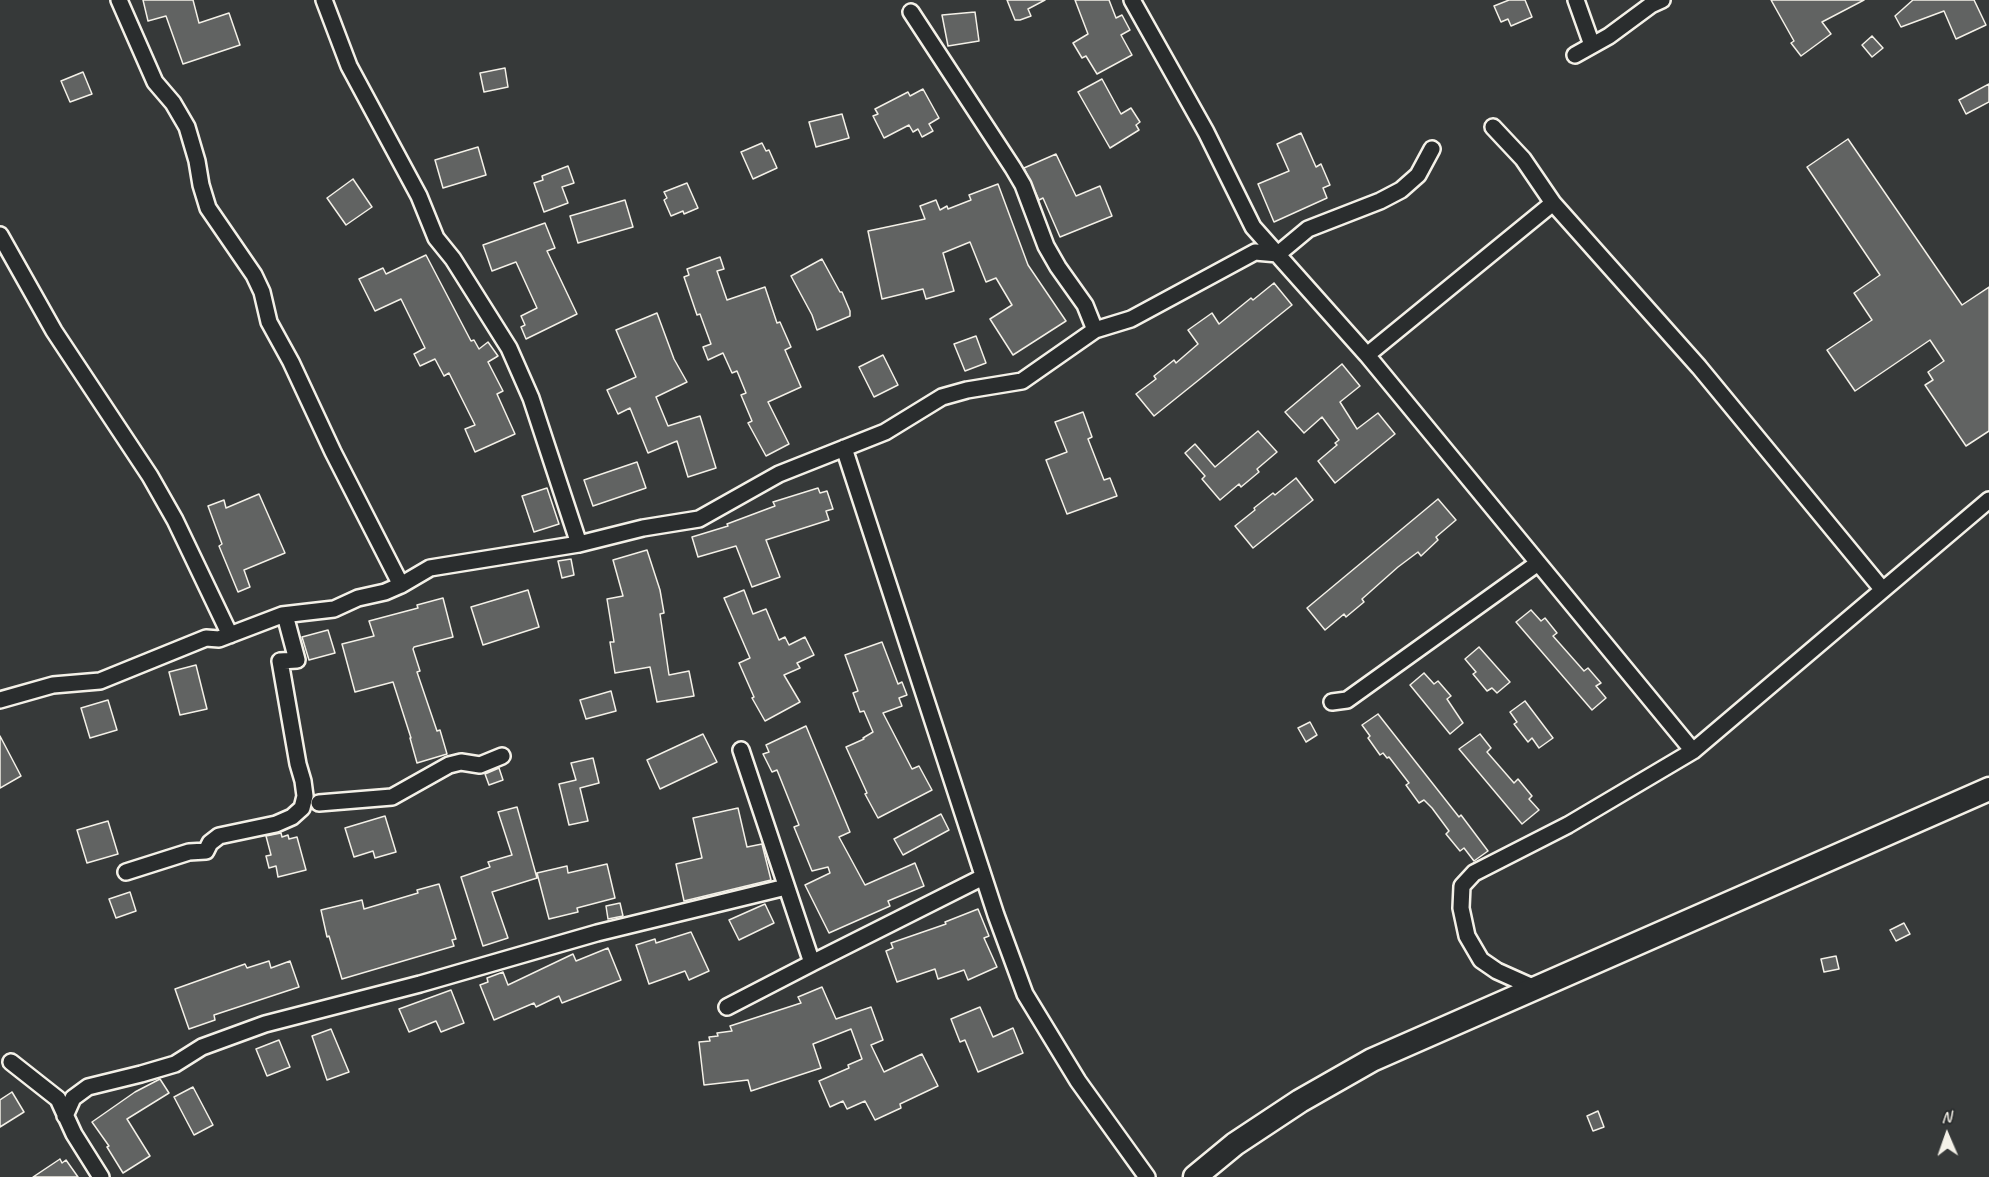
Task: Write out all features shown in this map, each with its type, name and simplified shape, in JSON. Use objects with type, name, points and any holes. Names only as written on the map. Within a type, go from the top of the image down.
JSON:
[{"type":"main road","points":[[1195,1177],[1235,1144],[1272,1119],[1372,1060],[1989,789]]},
{"type":"street","points":[[119,0],[155,82],[173,103],[187,127],[208,208],[254,275],[262,292],[269,322],[401,585]]},
{"type":"street","points":[[324,0],[349,66],[419,196],[436,238],[453,259],[509,348],[531,398],[579,544]]},
{"type":"street","points":[[1132,0],[1206,132],[1253,226],[1367,355],[1693,751]]},
{"type":"street","points":[[1576,0],[1592,45]]},
{"type":"street","points":[[1575,54],[1609,36],[1651,5],[1662,0]]},
{"type":"street","points":[[911,12],[968,96],[1023,185],[1046,246],[1085,305],[1095,330]]},
{"type":"street","points":[[1493,127],[1523,159],[1553,203],[1699,367],[1882,589]]},
{"type":"street","points":[[0,700],[54,685],[100,681],[206,638],[219,639],[285,615],[334,609],[358,598],[401,585],[429,568],[579,544],[643,528],[699,519],[779,474],[885,432],[942,397],[967,390],[1022,381],[1095,330],[1131,319],[1255,252],[1278,254],[1308,229],[1380,201],[1401,190],[1418,175],[1432,149]]},
{"type":"street","points":[[1367,355],[1553,203]]},
{"type":"street","points":[[0,235],[54,331],[150,476],[184,539],[230,635]]},
{"type":"street","points":[[844,448],[983,877],[1025,994],[1078,1080],[1147,1177]]},
{"type":"street","points":[[1535,988],[1497,971],[1480,960],[1467,936],[1461,908],[1462,886],[1474,873],[1568,825],[1693,751],[1989,500]]},
{"type":"street","points":[[1332,702],[1347,700],[1538,563]]},
{"type":"street","points":[[285,615],[297,660],[280,661],[309,803]]},
{"type":"street","points":[[741,750],[812,963]]},
{"type":"street","points":[[126,872],[189,852],[206,851],[210,843],[219,837],[276,824],[292,817],[309,803],[392,797],[449,765],[461,762],[480,765],[502,756]]},
{"type":"street","points":[[727,1007],[983,877]]},
{"type":"street","points":[[65,1116],[73,1098],[88,1087],[175,1064],[202,1047],[265,1024],[420,984],[597,933],[786,887]]},
{"type":"street","points":[[11,1062],[58,1099],[74,1134],[101,1177]]},
{"type":"building","points":[[143,0],[193,0],[199,23],[229,13],[240,45],[183,64],[166,16],[148,21]]},
{"type":"building","points":[[1007,0],[1045,0],[1028,9],[1031,16],[1015,20]]},
{"type":"building","points":[[1075,0],[1109,0],[1116,18],[1122,15],[1130,30],[1121,35],[1132,55],[1097,74],[1086,56],[1082,58],[1073,43],[1088,34]]},
{"type":"building","points":[[1509,0],[1525,0],[1532,17],[1511,26],[1508,19],[1501,22],[1494,6]]},
{"type":"building","points":[[1771,0],[1864,0],[1822,22],[1831,34],[1801,56],[1791,43],[1794,41]]},
{"type":"building","points":[[1913,0],[1974,0],[1986,25],[1956,39],[1944,11],[1901,27],[1895,16]]},
{"type":"building","points":[[975,12],[979,41],[948,46],[942,15]]},
{"type":"building","points":[[1872,36],[1883,48],[1872,57],[1862,45]]},
{"type":"building","points":[[505,68],[508,87],[484,92],[480,73]]},
{"type":"building","points":[[83,72],[92,94],[70,102],[61,81]]},
{"type":"building","points":[[1102,79],[1121,114],[1131,108],[1140,122],[1136,125],[1139,130],[1110,148],[1078,92]]},
{"type":"building","points":[[1989,84],[1989,102],[1966,114],[1959,100]]},
{"type":"building","points":[[923,89],[939,118],[929,124],[933,131],[922,137],[918,129],[913,132],[909,125],[884,138],[873,116],[878,114],[875,109],[908,92],[910,96]]},
{"type":"building","points":[[842,114],[849,138],[816,147],[809,122]]},
{"type":"building","points":[[1301,133],[1316,167],[1321,164],[1330,185],[1323,188],[1327,198],[1274,222],[1258,184],[1289,171],[1277,144]]},
{"type":"building","points":[[1848,139],[1962,305],[1989,287],[1989,431],[1966,446],[1925,385],[1933,380],[1928,372],[1944,361],[1930,340],[1855,391],[1827,350],[1872,320],[1854,293],[1880,275],[1807,167]]},
{"type":"building","points":[[762,143],[766,151],[769,150],[777,168],[753,179],[741,152]]},
{"type":"building","points":[[478,147],[486,175],[443,188],[435,160]]},
{"type":"building","points":[[1056,154],[1076,196],[1100,186],[1112,216],[1060,237],[1043,198],[1039,200],[1024,168]]},
{"type":"building","points":[[568,166],[574,183],[562,187],[568,203],[544,212],[534,183],[543,180],[542,176]]},
{"type":"building","points":[[353,179],[372,207],[346,225],[327,198]]},
{"type":"building","points":[[687,183],[698,208],[671,216],[664,200],[667,198],[664,192]]},
{"type":"building","points":[[998,184],[1028,265],[1066,321],[1013,355],[990,319],[1012,305],[996,278],[986,282],[970,242],[943,253],[954,291],[926,299],[923,289],[882,299],[868,231],[925,219],[920,206],[936,200],[940,210],[947,206],[948,209],[971,200],[969,195]]},
{"type":"building","points":[[625,200],[633,227],[578,243],[570,216]]},
{"type":"building","points":[[545,223],[555,248],[547,251],[577,314],[526,339],[521,327],[525,325],[521,316],[537,308],[516,262],[492,271],[483,245]]},
{"type":"building","points":[[426,255],[471,341],[474,340],[479,349],[488,342],[498,356],[488,362],[503,391],[497,394],[515,434],[475,452],[465,429],[475,425],[449,373],[444,376],[435,359],[420,366],[414,354],[425,348],[401,299],[375,311],[359,279],[383,268],[386,274]]},
{"type":"building","points":[[720,257],[724,269],[717,271],[727,300],[765,287],[777,323],[780,322],[791,347],[785,350],[801,387],[768,402],[789,444],[766,456],[748,423],[752,421],[741,395],[746,393],[737,371],[732,373],[723,353],[708,360],[703,347],[711,344],[700,314],[697,315],[684,277],[689,275],[687,269]]},
{"type":"building","points":[[822,259],[842,292],[850,316],[817,330],[812,315],[791,276]]},
{"type":"building","points":[[1274,283],[1292,305],[1154,416],[1136,394],[1156,379],[1154,376],[1174,360],[1176,363],[1198,344],[1188,330],[1212,313],[1219,324]]},
{"type":"building","points":[[657,313],[674,359],[687,382],[656,397],[668,426],[700,416],[716,468],[688,477],[677,441],[648,453],[630,408],[618,414],[607,390],[636,377],[616,330]]},
{"type":"building","points":[[976,336],[986,363],[965,371],[954,344]]},
{"type":"building","points":[[883,355],[898,385],[874,397],[859,367]]},
{"type":"building","points":[[1342,364],[1360,386],[1340,402],[1357,429],[1378,413],[1395,434],[1335,483],[1318,461],[1337,445],[1335,443],[1339,440],[1322,417],[1304,433],[1285,412]]},
{"type":"building","points":[[1083,412],[1092,437],[1088,439],[1104,480],[1110,478],[1117,496],[1067,514],[1046,460],[1067,452],[1055,422]]},
{"type":"building","points":[[1258,431],[1277,452],[1257,469],[1259,472],[1241,487],[1239,484],[1220,500],[1202,479],[1205,476],[1185,453],[1195,444],[1215,467]]},
{"type":"building","points":[[637,462],[646,488],[593,506],[584,480]]},
{"type":"building","points":[[1296,478],[1313,500],[1253,548],[1235,526],[1273,493],[1275,495]]},
{"type":"building","points":[[547,488],[559,524],[534,532],[522,496]]},
{"type":"building","points":[[818,488],[820,493],[827,491],[833,509],[826,511],[829,520],[766,540],[780,577],[752,587],[736,546],[698,557],[692,537],[728,526],[727,524],[775,506],[773,502]]},
{"type":"building","points":[[259,494],[285,553],[244,570],[250,587],[238,592],[219,546],[222,544],[208,506],[224,500],[226,508]]},
{"type":"building","points":[[1438,499],[1456,520],[1436,537],[1438,540],[1421,556],[1418,552],[1398,567],[1362,599],[1364,602],[1346,617],[1344,614],[1325,630],[1307,608]]},
{"type":"building","points":[[647,550],[660,590],[664,613],[660,614],[669,675],[689,671],[694,696],[657,702],[650,667],[615,673],[610,642],[614,642],[607,599],[623,596],[613,560]]},
{"type":"building","points":[[571,559],[574,575],[562,578],[558,561]]},
{"type":"building","points":[[528,590],[539,627],[483,645],[471,607]]},
{"type":"building","points":[[744,590],[753,614],[766,609],[779,640],[785,637],[789,645],[805,637],[814,655],[797,663],[800,668],[784,675],[800,702],[765,721],[752,698],[754,697],[739,663],[750,658],[724,598]]},
{"type":"building","points":[[443,598],[453,637],[413,649],[420,671],[417,672],[447,754],[417,763],[393,682],[355,692],[342,644],[374,636],[369,621],[418,608],[417,605]]},
{"type":"building","points":[[1531,610],[1541,621],[1545,618],[1557,633],[1553,636],[1584,671],[1588,668],[1601,683],[1596,686],[1606,698],[1592,710],[1516,622]]},
{"type":"building","points":[[328,630],[335,653],[309,660],[302,637]]},
{"type":"building","points":[[882,642],[898,684],[902,682],[907,695],[899,698],[902,706],[883,713],[912,769],[919,766],[932,790],[878,818],[865,794],[867,793],[846,747],[873,732],[864,711],[860,712],[853,693],[858,691],[845,655]]},
{"type":"building","points":[[1479,647],[1510,682],[1497,693],[1492,688],[1487,691],[1473,674],[1476,672],[1465,659]]},
{"type":"building","points":[[196,665],[207,709],[180,715],[169,672]]},
{"type":"building","points":[[1424,673],[1434,684],[1438,681],[1451,696],[1447,699],[1463,723],[1450,734],[1410,685]]},
{"type":"building","points":[[611,691],[616,711],[586,719],[580,700]]},
{"type":"building","points":[[108,700],[117,730],[90,738],[81,708]]},
{"type":"building","points":[[1525,701],[1553,738],[1539,748],[1532,738],[1528,742],[1514,724],[1517,722],[1510,712]]},
{"type":"building","points":[[1378,714],[1488,851],[1474,861],[1464,848],[1460,851],[1446,834],[1449,831],[1432,808],[1424,800],[1419,803],[1406,785],[1409,783],[1389,757],[1387,758],[1383,753],[1380,755],[1362,725]]},
{"type":"building","points":[[1310,722],[1317,735],[1306,742],[1298,728]]},
{"type":"building","points":[[806,726],[850,832],[839,837],[865,885],[915,863],[924,886],[888,901],[890,906],[829,933],[805,885],[830,873],[828,867],[812,871],[794,827],[799,825],[777,770],[772,772],[763,754],[769,752],[766,745]]},
{"type":"building","points":[[703,734],[717,762],[660,789],[647,760]]},
{"type":"building","points":[[1480,734],[1491,748],[1487,752],[1514,783],[1518,779],[1532,796],[1529,799],[1539,810],[1522,824],[1459,749]]},
{"type":"building","points":[[0,736],[21,776],[0,788]]},
{"type":"building","points":[[593,758],[599,783],[580,788],[588,821],[569,825],[559,784],[576,780],[571,763]]},
{"type":"building","points":[[499,768],[503,780],[489,785],[485,774]]},
{"type":"building","points":[[517,807],[537,878],[492,892],[508,938],[483,946],[461,877],[490,867],[488,862],[512,855],[498,812]]},
{"type":"building","points":[[738,808],[747,847],[762,844],[771,880],[684,901],[676,864],[702,858],[693,818]]},
{"type":"building","points":[[941,814],[949,830],[903,855],[894,839]]},
{"type":"building","points":[[385,816],[396,852],[375,858],[373,851],[354,857],[345,828]]},
{"type":"building","points":[[108,821],[118,854],[87,863],[77,830]]},
{"type":"building","points":[[281,833],[282,837],[288,835],[289,839],[297,837],[306,870],[278,877],[276,866],[269,868],[266,856],[271,855],[266,836]]},
{"type":"building","points":[[607,864],[615,898],[577,908],[578,912],[549,919],[537,873],[567,866],[568,873]]},
{"type":"building","points":[[439,884],[456,939],[452,940],[454,946],[342,979],[329,936],[327,937],[321,910],[362,900],[364,909],[418,893],[417,890]]},
{"type":"building","points":[[130,892],[136,911],[116,918],[109,899]]},
{"type":"building","points":[[620,903],[623,916],[608,919],[606,906]]},
{"type":"building","points":[[765,904],[774,923],[739,940],[729,920]]},
{"type":"building","points":[[978,909],[989,936],[984,938],[997,967],[968,980],[964,970],[938,979],[935,969],[897,982],[886,951],[893,948],[891,943],[946,924],[945,922]]},
{"type":"building","points":[[1904,923],[1910,934],[1896,941],[1890,930]]},
{"type":"building","points":[[691,932],[709,971],[689,980],[685,971],[649,984],[636,945],[655,939],[656,943]]},
{"type":"building","points":[[608,948],[621,980],[562,1003],[559,996],[536,1007],[534,1003],[494,1020],[480,985],[488,982],[487,978],[503,972],[508,985],[573,954],[576,961]]},
{"type":"building","points":[[1836,956],[1839,969],[1824,972],[1821,959]]},
{"type":"building","points":[[269,961],[271,968],[290,961],[299,987],[214,1015],[215,1020],[189,1029],[175,989],[245,964],[247,968]]},
{"type":"building","points":[[822,987],[836,1019],[871,1007],[883,1040],[871,1045],[884,1072],[922,1054],[938,1086],[900,1104],[901,1108],[875,1120],[865,1101],[847,1109],[843,1101],[830,1107],[819,1081],[849,1068],[848,1065],[862,1059],[851,1029],[813,1044],[821,1068],[751,1091],[748,1080],[704,1085],[699,1042],[710,1041],[709,1037],[718,1036],[717,1033],[732,1031],[730,1026],[801,1003],[798,997]]},
{"type":"building","points":[[451,990],[464,1023],[441,1032],[436,1021],[409,1032],[399,1009]]},
{"type":"building","points":[[980,1007],[993,1037],[1013,1028],[1023,1053],[978,1072],[965,1040],[960,1042],[951,1019]]},
{"type":"building","points":[[331,1029],[349,1072],[327,1080],[312,1036]]},
{"type":"building","points":[[279,1040],[290,1067],[267,1076],[256,1049]]},
{"type":"building","points":[[160,1079],[169,1093],[127,1119],[150,1156],[123,1173],[107,1147],[109,1146],[92,1122],[135,1092]]},
{"type":"building","points":[[193,1087],[213,1125],[194,1135],[174,1097]]},
{"type":"building","points":[[12,1092],[24,1112],[0,1127],[0,1100]]},
{"type":"building","points":[[1598,1111],[1604,1127],[1593,1131],[1587,1116]]},
{"type":"building","points":[[60,1159],[62,1163],[66,1160],[78,1177],[33,1177]]}]
